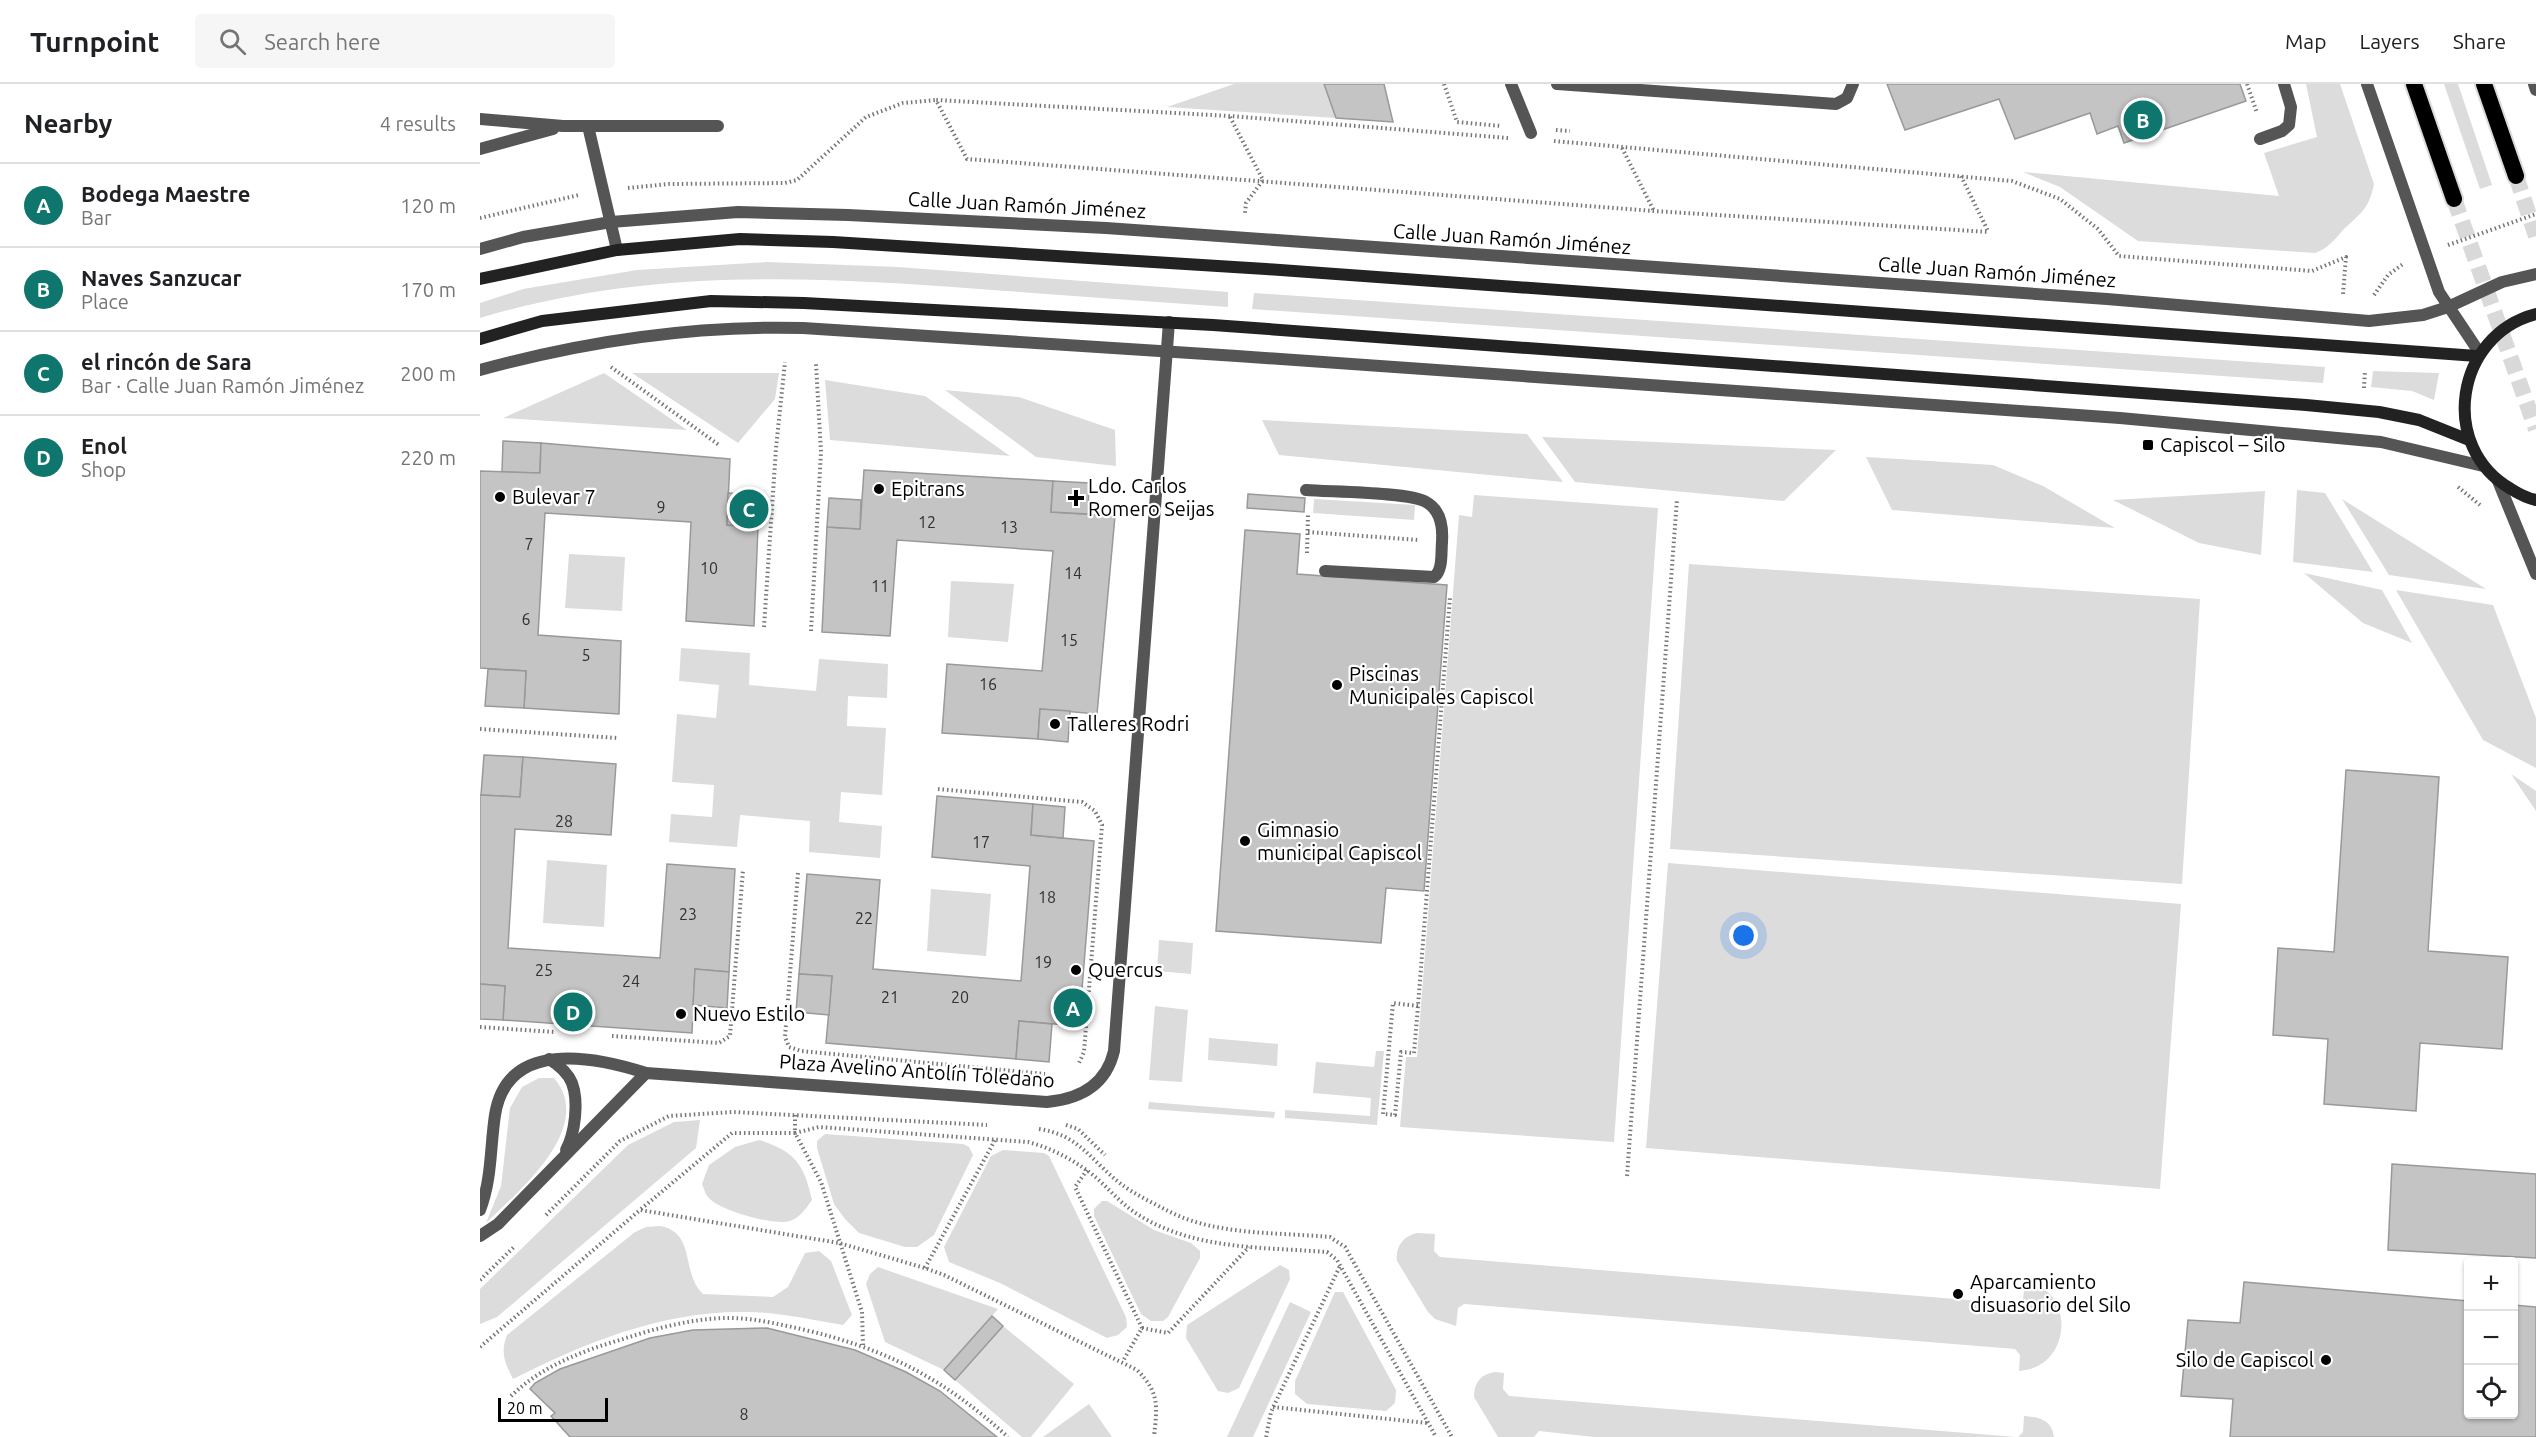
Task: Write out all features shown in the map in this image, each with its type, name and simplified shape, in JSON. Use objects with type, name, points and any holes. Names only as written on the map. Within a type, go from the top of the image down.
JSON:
[{"type":"highway","points":[[2414,84],[2454,199]]},
{"type":"highway","points":[[2484,84],[2516,176]]},
{"type":"main road","points":[[480,279],[617,250],[740,239],[873,243],[2478,354]]},
{"type":"main road","points":[[480,339],[542,321],[711,301],[804,303],[1169,322],[2343,409],[2419,420],[2469,440]]},
{"type":"main road","points":[[2536,314],[2519,319],[2489,341],[2478,354],[2463,397],[2469,440],[2483,466],[2498,481],[2527,498],[2536,500]]},
{"type":"street","points":[[1511,84],[1531,133]]},
{"type":"street","points":[[1557,84],[1836,104],[1847,98],[1853,84]]},
{"type":"street","points":[[2260,139],[2282,131],[2289,125],[2291,107],[2284,84]]},
{"type":"street","points":[[2367,84],[2439,292],[2478,354]]},
{"type":"street","points":[[2534,84],[2536,90]]},
{"type":"street","points":[[480,118],[563,126],[718,126]]},
{"type":"street","points":[[480,149],[563,126]]},
{"type":"street","points":[[588,126],[617,250]]},
{"type":"street","name":"Calle Juan Ramón Jiménez","points":[[480,249],[523,237],[611,222],[738,212],[848,215],[1106,228],[2107,299],[2369,321],[2406,318],[2448,307],[2502,282],[2536,274]]},
{"type":"street","name":"Plaza Avelino Antolín Toledano","points":[[480,1210],[488,1188],[496,1113],[505,1086],[518,1072],[548,1058],[613,1062],[646,1073],[1047,1102],[1076,1097],[1104,1076],[1111,1064],[1114,1051],[1169,322]]},
{"type":"street","points":[[480,370],[547,352],[606,340],[751,327],[961,337],[2281,432],[2381,442],[2483,466]]},
{"type":"street","points":[[2498,481],[2536,574]]},
{"type":"street","points":[[1306,490],[1416,498],[1434,508],[1440,518],[1442,542],[1440,570],[1428,579],[1325,571]]},
{"type":"street","points":[[548,1058],[560,1066],[572,1083],[573,1136],[562,1160]]},
{"type":"street","points":[[480,1236],[498,1224],[646,1073]]},
{"type":"path","points":[[2247,84],[2258,117]]},
{"type":"path","points":[[936,100],[968,159],[1654,212],[1989,232],[1960,176]]},
{"type":"path","points":[[480,218],[603,190],[669,184],[785,183],[797,180],[866,117],[903,103],[936,100],[1230,116],[1510,138]]},
{"type":"path","points":[[1230,116],[1263,180]]},
{"type":"path","points":[[1544,141],[2012,182],[2060,199],[2097,229],[2119,256],[2312,271],[2346,257],[2343,294]]},
{"type":"path","points":[[1621,147],[1654,212]]},
{"type":"path","points":[[1245,216],[1246,203],[1263,180]]},
{"type":"path","points":[[2438,249],[2536,214]]},
{"type":"path","points":[[2374,297],[2388,275],[2411,260]]},
{"type":"path","points":[[764,627],[776,448],[785,362]]},
{"type":"path","points":[[812,631],[821,452],[816,364]]},
{"type":"path","points":[[610,366],[719,445]]},
{"type":"path","points":[[1627,1176],[1677,499]]},
{"type":"path","points":[[1306,564],[1308,513]]},
{"type":"path","points":[[1308,532],[1442,542]]},
{"type":"path","points":[[1418,1006],[1393,1003],[1383,1114],[1395,1115],[1401,1052],[1414,1053],[1418,1006],[1450,590]]},
{"type":"path","points":[[480,729],[617,738]]},
{"type":"path","points":[[938,789],[1082,802],[1095,811],[1102,825],[1084,1052],[1073,1067]]},
{"type":"path","points":[[611,1036],[718,1043],[730,1036],[743,870]]},
{"type":"path","points":[[798,873],[785,1037],[789,1047],[794,1050],[1056,1075]]},
{"type":"path","points":[[480,1027],[564,1033]]},
{"type":"path","points":[[538,1223],[620,1141],[669,1116],[733,1112],[994,1126]]},
{"type":"path","points":[[1061,1124],[1078,1129],[1105,1155]]},
{"type":"path","points":[[480,1347],[732,1133],[795,1133],[819,1126],[1028,1142],[1046,1147],[1087,1170],[1115,1198],[1139,1215],[1195,1240],[1249,1247],[1327,1252],[1340,1266],[1436,1437]]},
{"type":"path","points":[[1029,1128],[1067,1136],[1080,1145],[1121,1184],[1170,1212],[1207,1226],[1330,1237],[1345,1247],[1452,1437]]},
{"type":"path","points":[[795,1133],[821,1182],[862,1312],[863,1345]]},
{"type":"path","points":[[925,1268],[995,1140]]},
{"type":"path","points":[[1087,1170],[1075,1187],[1142,1328]]},
{"type":"path","points":[[640,1210],[839,1243],[944,1275],[1123,1361],[1148,1381],[1158,1402],[1154,1437]]},
{"type":"path","points":[[480,1280],[521,1239]]},
{"type":"path","points":[[1142,1328],[1168,1333],[1249,1247]]},
{"type":"path","points":[[1266,1437],[1273,1407],[1340,1266]]},
{"type":"path","points":[[511,1396],[528,1380],[548,1368],[595,1347],[676,1325],[730,1318],[764,1322],[863,1345],[933,1378],[960,1396],[1008,1437]]},
{"type":"path","points":[[1123,1361],[1142,1328]]},
{"type":"path","points":[[1273,1407],[1428,1423]]},
{"type":"shaded area","points":[[1234,84],[1324,84],[1336,118],[1167,107]]},
{"type":"shaded area","points":[[2306,84],[2340,84],[2374,184],[2364,210],[2331,243],[2315,253],[2138,241],[2060,187],[2023,172],[2279,196],[2264,153],[2317,137]]},
{"type":"shaded area","points":[[2444,84],[2458,84],[2492,185],[2480,189]]},
{"type":"shaded area","points":[[767,262],[898,267],[1228,292],[1228,307],[915,284],[790,279],[666,283],[542,302],[480,318],[480,303],[523,289],[637,270]]},
{"type":"shaded area","points":[[1254,293],[2325,367],[2323,383],[1252,309]]},
{"type":"shaded area","points":[[2373,371],[2439,373],[2434,400],[2412,391],[2371,387]]},
{"type":"shaded area","points":[[604,373],[687,430],[503,418]]},
{"type":"shaded area","points":[[632,373],[779,373],[775,399],[738,443]]},
{"type":"shaded area","points":[[825,380],[925,396],[1010,456],[830,440]]},
{"type":"shaded area","points":[[945,390],[1019,397],[1115,430],[1116,466],[1036,457]]},
{"type":"shaded area","points":[[1262,420],[1527,434],[1563,482],[1279,455]]},
{"type":"shaded area","points":[[1542,437],[1836,450],[1784,501],[1575,482]]},
{"type":"shaded area","points":[[1866,457],[1993,465],[2043,486],[2115,528],[1892,510]]},
{"type":"shaded area","points":[[2297,490],[2325,493],[2373,572],[2293,562]]},
{"type":"shaded area","points":[[2265,491],[2261,555],[2199,543],[2113,500]]},
{"type":"shaded area","points":[[1474,495],[1658,508],[1614,1142],[1400,1127],[1406,1057],[1417,1057],[1459,515],[1472,517]]},
{"type":"shaded area","points":[[1314,499],[1415,505],[1414,520],[1313,513]]},
{"type":"shaded area","points":[[2342,499],[2486,589],[2389,575]]},
{"type":"shaded area","points":[[569,554],[625,557],[622,611],[565,608]]},
{"type":"shaded area","points":[[1689,564],[2200,599],[2182,884],[1670,849]]},
{"type":"shaded area","points":[[2304,573],[2382,590],[2412,643],[2363,623]]},
{"type":"shaded area","points":[[951,581],[1014,584],[1008,642],[948,637]]},
{"type":"shaded area","points":[[2396,590],[2493,605],[2536,718],[2536,768],[2483,740]]},
{"type":"shaded area","points":[[681,648],[750,653],[749,685],[816,691],[819,659],[888,664],[887,698],[848,696],[847,726],[886,728],[882,795],[841,792],[839,822],[882,826],[880,858],[809,852],[810,821],[740,815],[737,847],[669,842],[671,814],[712,817],[714,785],[672,782],[677,714],[716,718],[719,685],[679,681]]},
{"type":"shaded area","points":[[2511,774],[2536,791],[2536,811]]},
{"type":"shaded area","points":[[547,860],[607,865],[604,927],[543,923]]},
{"type":"shaded area","points":[[1668,863],[2181,904],[2160,1189],[1646,1148]]},
{"type":"shaded area","points":[[931,889],[991,894],[986,956],[927,951]]},
{"type":"shaded area","points":[[1159,940],[1193,943],[1191,974],[1157,971]]},
{"type":"shaded area","points":[[1155,1006],[1188,1010],[1182,1082],[1149,1080]]},
{"type":"shaded area","points":[[1209,1038],[1278,1044],[1277,1066],[1208,1060]]},
{"type":"shaded area","points":[[1376,1051],[1384,1051],[1377,1125],[1285,1118],[1285,1110],[1370,1116],[1371,1098],[1313,1093],[1316,1062],[1374,1067]]},
{"type":"shaded area","points":[[539,1078],[554,1078],[564,1097],[566,1117],[560,1137],[533,1176],[486,1223],[501,1186],[510,1108],[522,1087]]},
{"type":"shaded area","points":[[1149,1102],[1275,1112],[1274,1118],[1148,1109]]},
{"type":"shaded area","points":[[700,1120],[696,1148],[497,1317],[480,1324],[480,1289],[628,1145],[674,1122]]},
{"type":"shaded area","points":[[825,1134],[963,1144],[969,1147],[973,1155],[934,1235],[917,1247],[905,1247],[859,1233],[834,1204],[817,1148],[817,1141]]},
{"type":"shaded area","points":[[759,1140],[789,1154],[801,1168],[805,1177],[812,1200],[800,1215],[792,1220],[776,1222],[743,1215],[713,1202],[705,1193],[702,1184],[709,1165],[735,1147]]},
{"type":"shaded area","points":[[1003,1150],[1044,1153],[1049,1156],[1126,1317],[1127,1327],[1118,1335],[1107,1338],[1000,1283],[949,1262],[944,1247],[991,1156]]},
{"type":"shaded area","points":[[1102,1201],[1107,1201],[1154,1230],[1191,1243],[1200,1251],[1200,1258],[1168,1317],[1163,1321],[1151,1321],[1141,1314],[1094,1216],[1094,1209]]},
{"type":"shaded area","points":[[660,1226],[672,1230],[679,1236],[696,1285],[703,1294],[773,1297],[788,1287],[805,1253],[819,1251],[831,1261],[852,1315],[843,1325],[760,1312],[687,1316],[598,1341],[513,1379],[504,1358],[507,1335],[635,1232],[646,1227]]},
{"type":"shaded area","points":[[1417,1233],[1435,1234],[1434,1251],[1440,1257],[2017,1304],[2023,1299],[2025,1283],[2041,1288],[2053,1298],[2060,1311],[2061,1327],[2058,1343],[2050,1356],[2037,1366],[2019,1371],[2020,1355],[2015,1349],[1464,1304],[1458,1308],[1456,1326],[1435,1319],[1428,1312],[1397,1261],[1397,1251],[1401,1243]]},
{"type":"shaded area","points":[[1280,1265],[1289,1270],[1290,1279],[1239,1388],[1228,1393],[1218,1391],[1186,1338],[1187,1325]]},
{"type":"shaded area","points":[[878,1267],[998,1309],[944,1370],[885,1342],[866,1284],[870,1274]]},
{"type":"shaded area","points":[[1335,1292],[1343,1292],[1396,1390],[1395,1403],[1386,1411],[1307,1404],[1295,1394],[1295,1381]]},
{"type":"shaded area","points":[[1290,1302],[1311,1312],[1253,1437],[1227,1437]]},
{"type":"shaded area","points":[[1003,1326],[1074,1384],[1031,1437],[1022,1437],[955,1380]]},
{"type":"shaded area","points":[[1495,1372],[1504,1373],[1503,1389],[1509,1396],[2016,1437],[1594,1437],[1539,1431],[1534,1437],[1498,1437],[1474,1397],[1475,1387],[1479,1380]]},
{"type":"shaded area","points":[[1089,1404],[1112,1437],[1043,1437]]},
{"type":"shaded area","points":[[2024,1416],[2044,1420],[2051,1427],[2054,1437],[2018,1437],[2023,1432]]},
{"type":"building","points":[[1324,84],[1384,84],[1393,122],[1336,118]]},
{"type":"building","points":[[1887,84],[2240,84],[2246,101],[2124,143],[2118,126],[2097,134],[2090,113],[2015,139],[1999,99],[1905,130]]},
{"type":"building","points":[[503,441],[541,443],[540,473],[502,472]]},
{"type":"building","points":[[541,443],[730,459],[727,525],[758,527],[754,626],[686,621],[691,522],[545,513],[538,635],[621,641],[619,714],[524,708],[526,671],[480,668],[480,471],[540,473]]},
{"type":"building","points":[[864,470],[1053,481],[1051,512],[1115,516],[1097,714],[1040,709],[1038,739],[942,733],[947,664],[1042,671],[1053,551],[897,540],[890,636],[822,632],[827,527],[860,529]]},
{"type":"building","points":[[1053,481],[1089,483],[1088,514],[1051,512]]},
{"type":"building","points":[[728,493],[760,495],[758,527],[727,525]]},
{"type":"building","points":[[1248,494],[1305,498],[1304,512],[1247,508]]},
{"type":"building","points":[[829,498],[861,500],[860,529],[827,527]]},
{"type":"building","name":"Piscinas Municipales Capiscol","points":[[1245,530],[1300,534],[1297,574],[1447,585],[1424,891],[1386,888],[1381,943],[1216,931]]},
{"type":"building","points":[[488,669],[526,671],[524,708],[485,706]]},
{"type":"building","points":[[1040,709],[1070,711],[1068,742],[1038,739]]},
{"type":"building","points":[[484,755],[523,757],[520,797],[481,795]]},
{"type":"building","points":[[523,757],[616,764],[611,835],[515,829],[508,948],[660,958],[667,864],[735,869],[729,972],[695,969],[692,1033],[503,1020],[505,986],[480,984],[480,795],[520,797]]},
{"type":"building","points":[[2346,770],[2439,777],[2428,951],[2508,957],[2502,1049],[2420,1043],[2416,1111],[2324,1104],[2328,1039],[2273,1035],[2278,948],[2334,952]]},
{"type":"building","points":[[937,796],[1033,804],[1031,835],[1094,841],[1079,1026],[1019,1021],[1016,1059],[826,1043],[832,976],[799,974],[807,874],[880,880],[873,969],[1021,981],[1030,866],[932,857]]},
{"type":"building","points":[[1033,804],[1065,807],[1063,838],[1031,835]]},
{"type":"building","points":[[695,969],[729,972],[727,1008],[693,1005]]},
{"type":"building","points":[[799,974],[832,976],[829,1015],[796,1012]]},
{"type":"building","points":[[480,984],[505,986],[503,1020],[480,1019]]},
{"type":"building","points":[[1019,1021],[1052,1024],[1049,1062],[1016,1059]]},
{"type":"building","points":[[2392,1164],[2536,1174],[2536,1258],[2388,1250]]},
{"type":"building","name":"Silo de Capiscol","points":[[2244,1282],[2464,1301],[2464,1419],[2518,1419],[2518,1305],[2536,1307],[2536,1437],[2230,1437],[2233,1399],[2181,1396],[2188,1320],[2240,1323]]},
{"type":"building","points":[[992,1316],[1003,1326],[955,1380],[944,1370]]},
{"type":"building","points":[[767,1328],[855,1350],[906,1372],[940,1391],[997,1437],[570,1437],[551,1416],[555,1413],[530,1389],[535,1383],[560,1369],[650,1338],[693,1330]]},
{"type":"tunnel","points":[[2516,176],[2536,236]]},
{"type":"tunnel","points":[[2454,199],[2536,429]]},
{"type":"place","name":"Naves Sanzucar","points":[[2143,120]]},
{"type":"place","name":"Capiscol – Silo","points":[[2148,445]]},
{"type":"place","name":"Epitrans","points":[[879,489]]},
{"type":"place","name":"Bulevar 7","points":[[500,497]]},
{"type":"place","name":"Ldo. Carlos Romero Seijas","points":[[1076,498]]},
{"type":"place","name":"el rincón de Sara","points":[[749,509]]},
{"type":"place","name":"Piscinas Municipales Capiscol","points":[[1337,685]]},
{"type":"place","name":"Talleres Rodri","points":[[1055,724]]},
{"type":"place","name":"Gimnasio municipal Capiscol","points":[[1245,841]]},
{"type":"place","name":"Quercus","points":[[1076,970]]},
{"type":"place","name":"Bodega Maestre","points":[[1073,1008]]},
{"type":"place","name":"Enol","points":[[573,1012]]},
{"type":"place","name":"Nuevo Estilo","points":[[681,1014]]},
{"type":"place","name":"Aparcamiento disuasorio del Silo","points":[[1958,1294]]},
{"type":"place","name":"Silo de Capiscol","points":[[2326,1360]]}]
